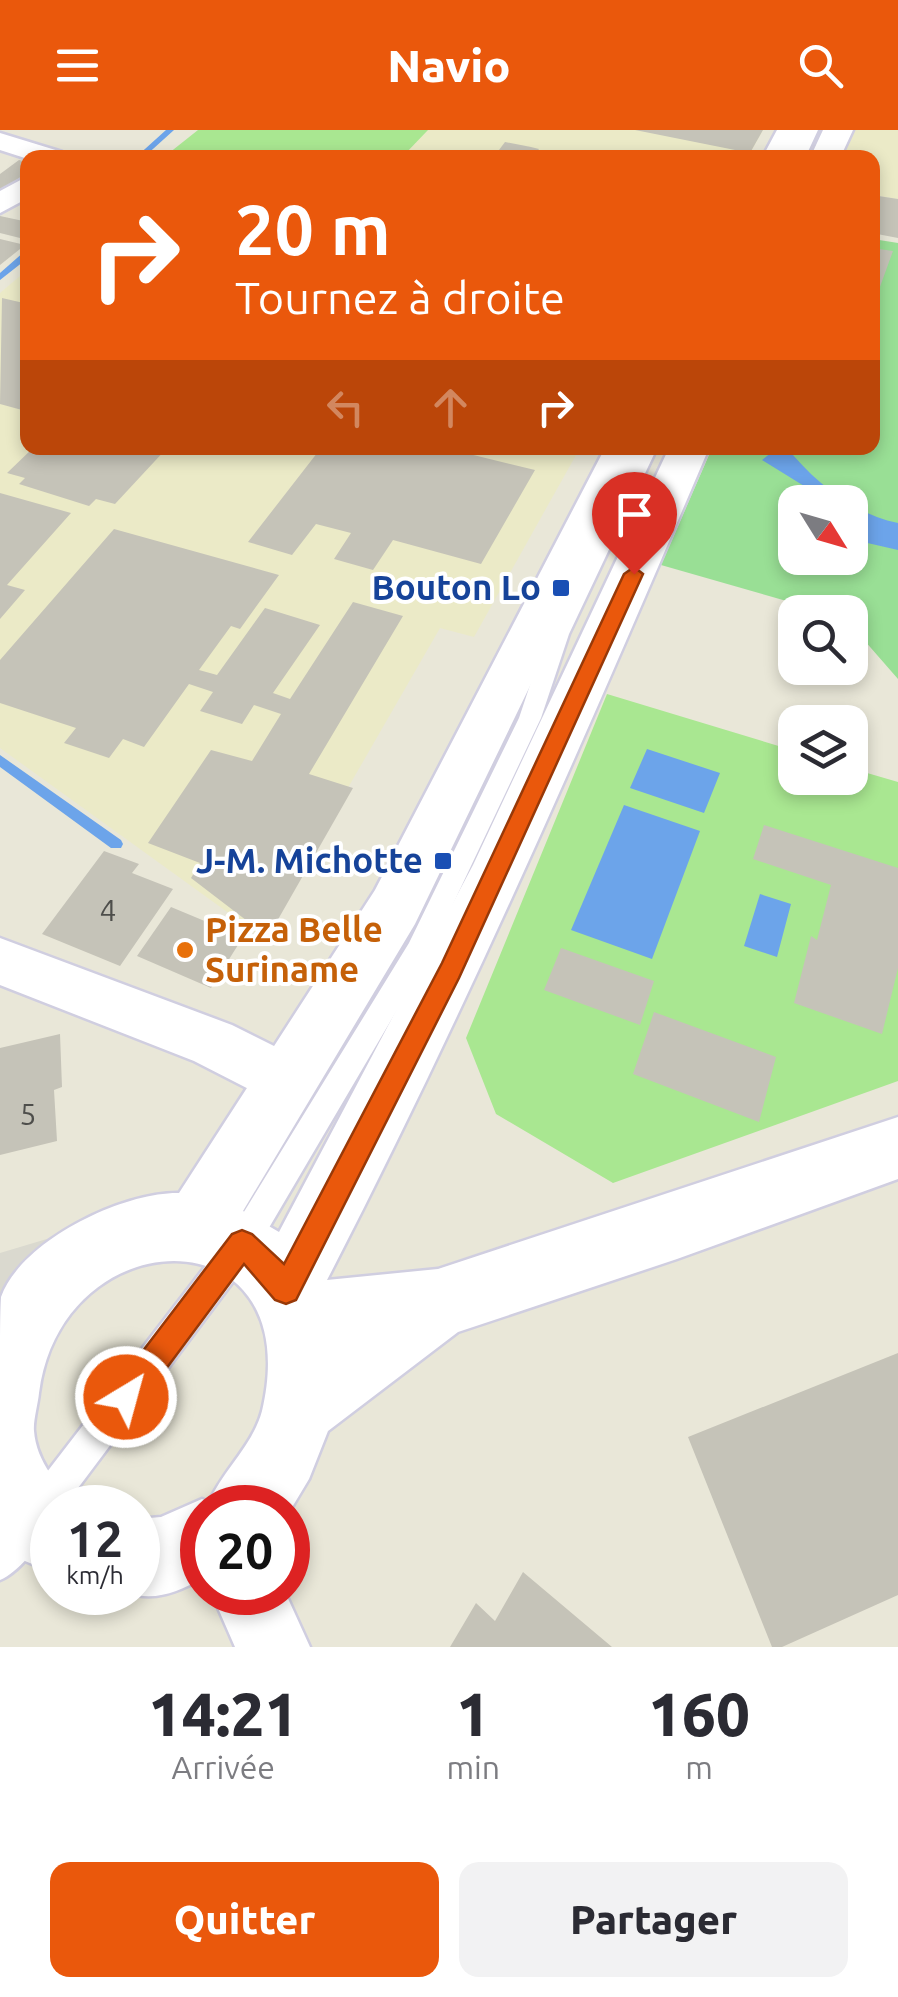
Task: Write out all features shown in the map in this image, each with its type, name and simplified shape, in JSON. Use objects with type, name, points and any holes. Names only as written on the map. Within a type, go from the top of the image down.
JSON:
[{"type":"street","points":[[0,141],[28,150]]},
{"type":"street","points":[[268,1485],[299,1408],[304,1366],[255,1272],[288,1082],[395,907],[622,455]]},
{"type":"street","points":[[255,1272],[412,1049],[509,849],[686,455]]},
{"type":"street","points":[[0,962],[213,1044],[288,1082]]},
{"type":"street","points":[[11,1468],[24,1324],[59,1278],[102,1245],[150,1228],[338,1312],[438,1304],[898,1148]]},
{"type":"street","points":[[299,1408],[438,1304]]},
{"type":"street","points":[[258,1615],[273,1647]]},
{"type":"street","points":[[283,1647],[284,1615]]},
{"type":"lane","points":[[11,1468],[255,1272],[418,951],[530,718],[558,634],[645,455]]},
{"type":"lane","points":[[530,718],[580,642],[667,455]]},
{"type":"shaded area","points":[[428,130],[763,130],[752,150],[409,150]]},
{"type":"shaded area","points":[[852,130],[898,130],[898,199],[880,196],[880,150],[843,150]]},
{"type":"shaded area","points":[[20,276],[20,455],[576,455],[474,637],[440,628],[262,937],[0,748],[0,293]]},
{"type":"shaded area","points":[[87,1227],[4,1317],[0,1325],[0,1253]]},
{"type":"green space","points":[[198,130],[428,130],[409,150],[173,150]]},
{"type":"green space","points":[[880,240],[898,243],[898,679],[868,645],[868,595],[778,595],[778,599],[661,565],[709,455],[880,455]]},
{"type":"green space","points":[[607,694],[778,746],[778,795],[868,795],[868,773],[898,782],[898,1081],[613,1183],[496,1114],[466,1038]]},
{"type":"water","points":[[768,455],[793,455],[824,485],[802,485],[762,460]]},
{"type":"water","points":[[868,513],[898,523],[898,550],[868,543]]},
{"type":"water","points":[[647,749],[720,773],[704,813],[630,788]]},
{"type":"water","points":[[624,805],[700,831],[652,959],[571,930]]},
{"type":"water","points":[[760,894],[791,904],[777,957],[744,946]]},
{"type":"building","points":[[635,130],[763,130],[752,150]]},
{"type":"building","points":[[505,142],[539,149],[538,150],[499,150]]},
{"type":"building","points":[[20,160],[20,177],[0,191],[0,174]]},
{"type":"building","points":[[880,196],[898,199],[898,238],[880,235]]},
{"type":"building","points":[[0,216],[20,220],[20,238],[0,233]]},
{"type":"building","points":[[0,239],[20,244],[20,249],[0,265]]},
{"type":"building","points":[[880,249],[893,251],[880,287]]},
{"type":"building","points":[[2,298],[20,302],[20,409],[0,404]]},
{"type":"building","points":[[26,455],[160,455],[115,504],[96,499],[89,506],[19,484],[25,478],[7,473]]},
{"type":"building","points":[[316,455],[474,455],[535,470],[481,564],[393,540],[373,570],[334,559],[351,533],[316,524],[292,555],[248,542]]},
{"type":"building","points":[[0,493],[71,513],[7,585],[25,590],[0,619]]},
{"type":"building","points":[[114,529],[279,575],[240,629],[231,626],[199,670],[217,675],[265,608],[320,625],[273,693],[290,699],[353,602],[403,616],[309,774],[353,788],[268,937],[191,878],[200,863],[148,843],[211,750],[252,761],[281,714],[254,705],[242,724],[200,711],[213,692],[189,684],[144,747],[123,739],[109,758],[64,743],[76,728],[0,703],[0,660]]},
{"type":"building","points":[[764,825],[898,868],[898,968],[882,1034],[794,1003],[811,936],[817,940],[831,885],[753,859]]},
{"type":"building","points":[[104,851],[139,864],[132,873],[173,889],[120,966],[42,934]]},
{"type":"building","points":[[171,907],[243,937],[211,988],[137,956]]},
{"type":"building","points":[[561,948],[654,981],[640,1025],[544,990]]},
{"type":"building","points":[[654,1012],[776,1057],[759,1122],[633,1074]]},
{"type":"building","points":[[60,1034],[62,1087],[54,1090],[57,1141],[0,1155],[0,1048]]},
{"type":"building","points":[[898,1353],[898,1595],[782,1647],[772,1647],[688,1437]]},
{"type":"building","points":[[523,1572],[612,1647],[450,1647],[476,1603],[495,1621]]},
{"type":"waterway","points":[[147,150],[170,130]]},
{"type":"waterway","points":[[0,277],[20,260]]},
{"type":"waterway","points":[[0,760],[116,844]]},
{"type":"place","name":"Bouton Lo","points":[[561,588]]},
{"type":"place","name":"J-M. Michotte","points":[[443,861]]},
{"type":"place","name":"Pizza Belle Suriname","points":[[185,950]]},
{"type":"route","points":[[126,1397],[242,1244],[266,1264],[286,1290],[421,1032],[634,574]]}]
